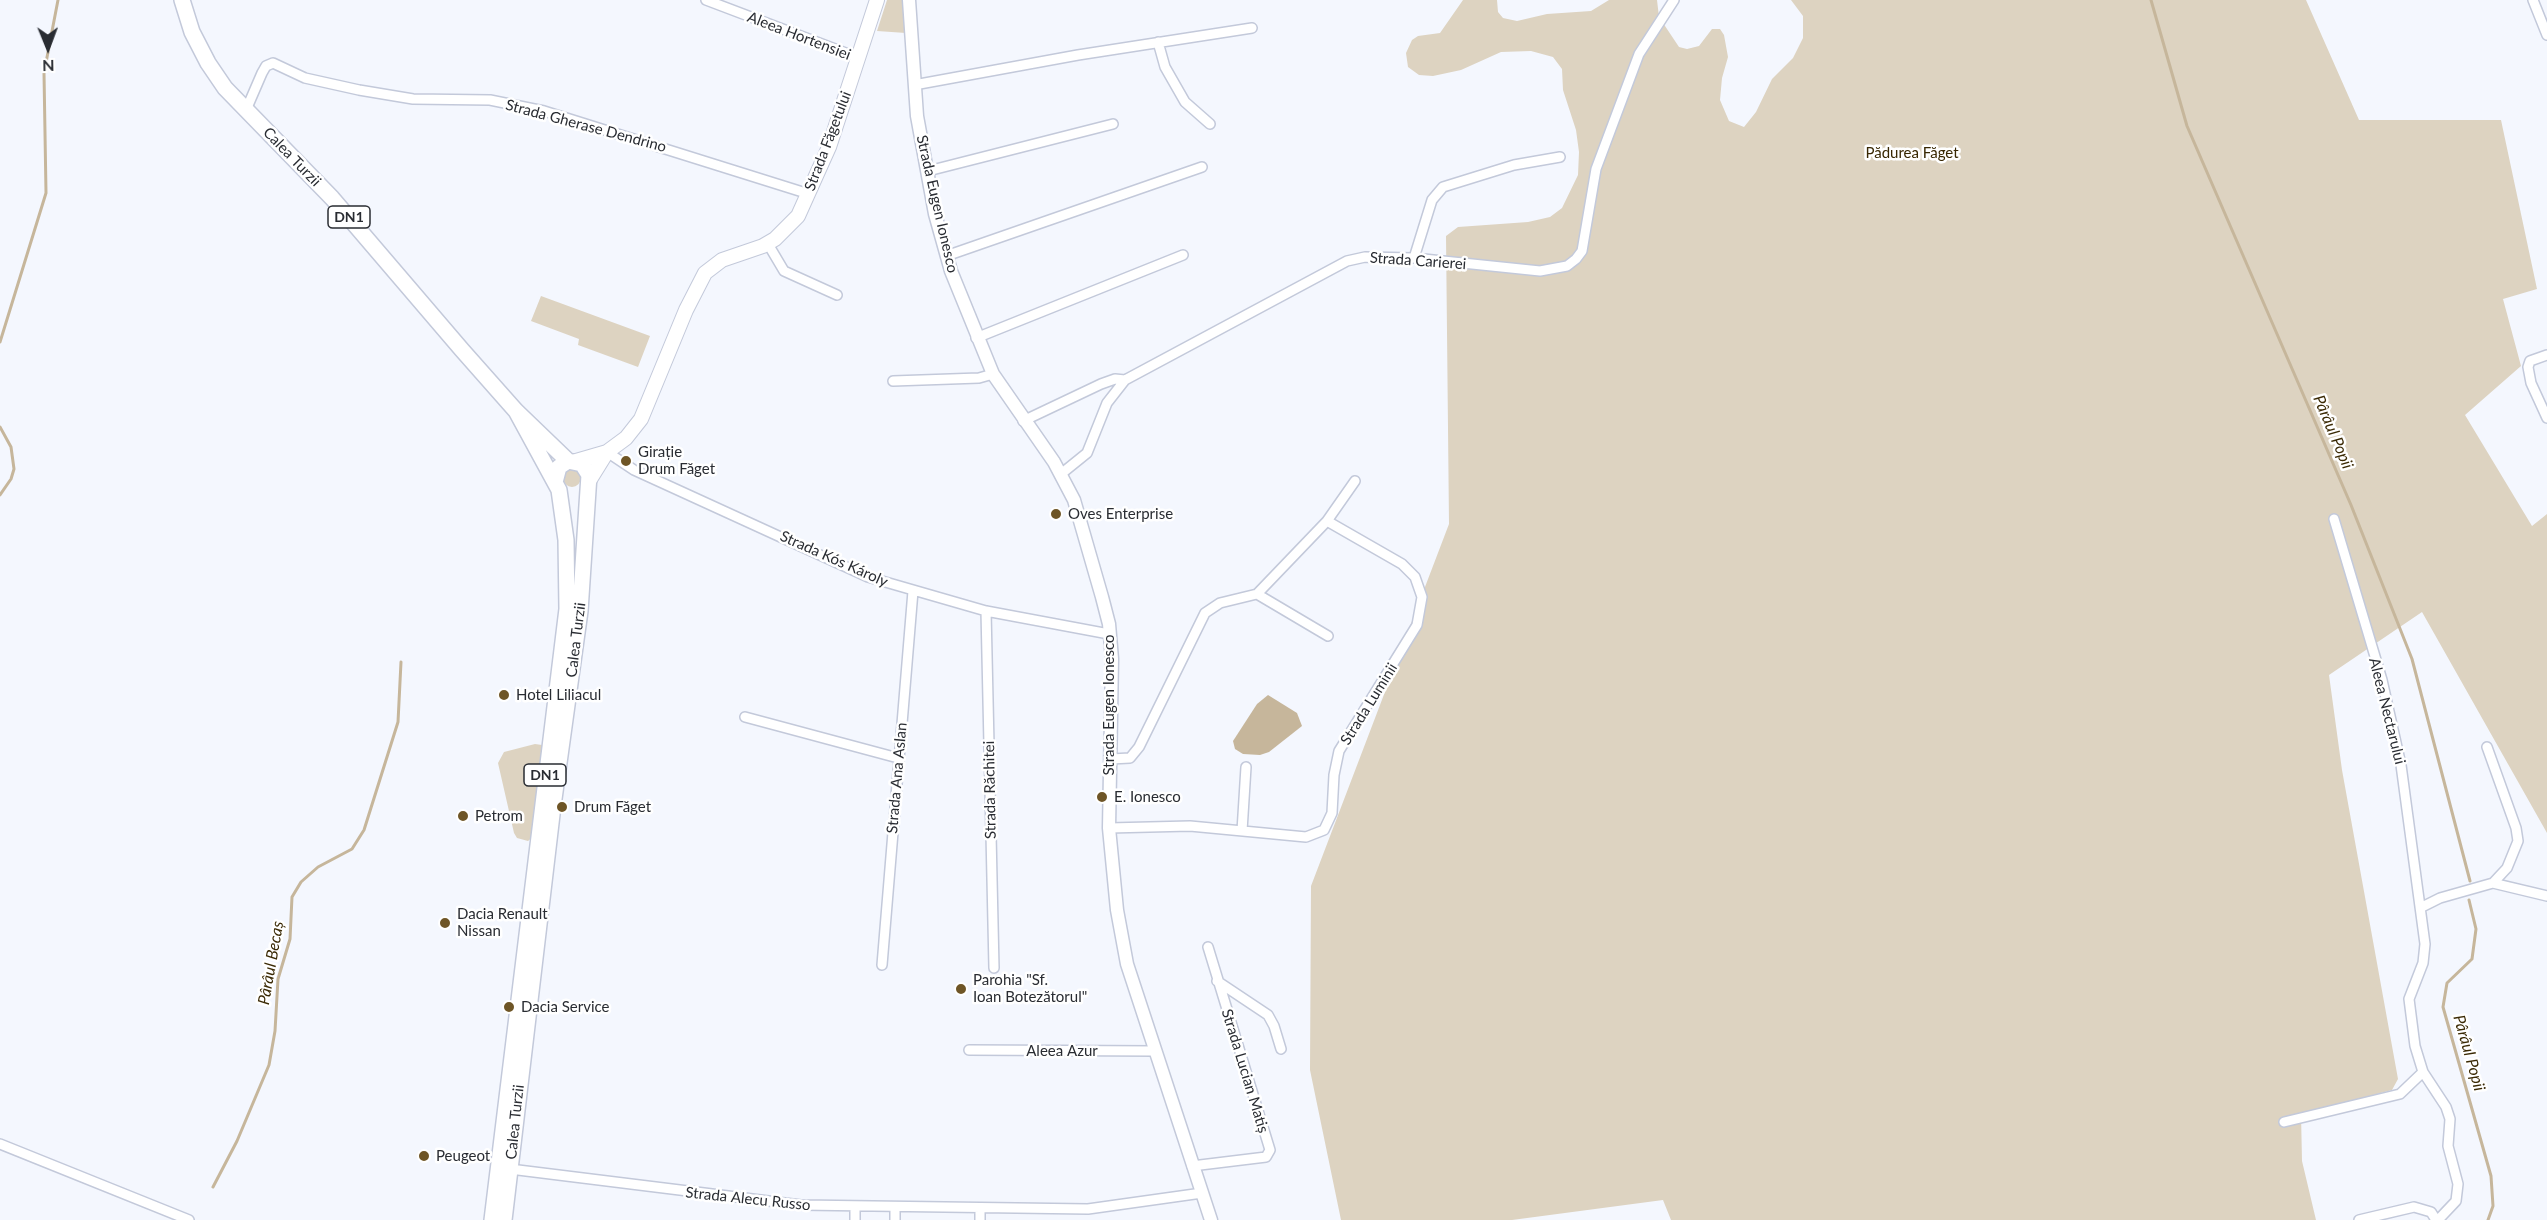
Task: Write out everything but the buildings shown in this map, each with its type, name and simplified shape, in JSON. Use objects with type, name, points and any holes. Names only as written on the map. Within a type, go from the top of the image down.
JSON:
[{"type":"main road","name":"Calea Turzii","points":[[182,0],[192,32],[208,63],[225,88],[333,198],[516,411],[572,461],[586,469],[580,610],[553,806],[504,1220]]},
{"type":"main road","name":"Strada Făgetului","points":[[587,484],[607,452],[626,438],[641,419],[698,282],[712,266],[722,260],[768,244],[793,223],[829,147],[877,0]]},
{"type":"main road","name":"Calea Turzii","points":[[492,1220],[567,609],[566,540],[557,486],[516,411]]},
{"type":"main road","name":"Strada Făgetului","points":[[572,461],[607,452]]},
{"type":"main road","points":[[572,461],[556,471],[557,486],[570,495],[582,492],[587,484]]},
{"type":"street","name":"Aleea Hortensiei","points":[[706,0],[859,58]]},
{"type":"street","name":"Strada Eugen Ionesco","points":[[909,0],[914,85],[946,256],[976,338],[993,374],[1061,474],[1084,528],[1109,634],[1112,678],[1109,828],[1117,910],[1127,964],[1211,1220]]},
{"type":"street","name":"Strada Carierei","points":[[1061,474],[1087,453],[1107,403],[1125,380],[1347,261],[1365,257],[1414,258],[1540,271],[1567,266],[1582,251],[1596,169],[1639,54],[1674,0]]},
{"type":"street","points":[[2533,0],[2547,35]]},
{"type":"street","points":[[914,85],[1158,42],[1252,28]]},
{"type":"street","points":[[1158,42],[1165,67],[1180,94],[1210,124]]},
{"type":"street","name":"Strada Gherase Dendrino","points":[[246,110],[262,72],[266,66],[273,63],[305,78],[359,90],[421,99],[490,100],[544,111],[808,194]]},
{"type":"street","points":[[930,170],[1113,124]]},
{"type":"street","points":[[930,170],[951,169],[1050,146]]},
{"type":"street","points":[[1414,258],[1432,200],[1443,187],[1505,167],[1560,157]]},
{"type":"street","points":[[946,256],[1202,167]]},
{"type":"street","points":[[768,244],[784,271],[837,295]]},
{"type":"street","points":[[976,338],[1183,255]]},
{"type":"street","points":[[2547,355],[2530,361],[2528,367],[2535,392],[2547,418]]},
{"type":"street","points":[[893,381],[979,378],[993,374]]},
{"type":"street","points":[[1023,421],[1101,384],[1115,379],[1125,380]]},
{"type":"street","name":"Strada Kós Károly","points":[[607,452],[634,470],[868,577],[986,611],[1109,634]]},
{"type":"street","points":[[1111,759],[1130,758],[1140,747],[1205,613],[1220,603],[1257,594],[1327,521],[1356,481]]},
{"type":"street","name":"Aleea Nectarului","points":[[2334,519],[2382,680],[2401,765],[2422,907],[2425,944],[2423,963],[2409,999],[2415,1046],[2423,1072],[2446,1107],[2450,1119],[2448,1146],[2458,1184],[2458,1193],[2452,1208],[2437,1220]]},
{"type":"street","name":"Strada Luminii","points":[[1109,828],[1156,825],[1306,837],[1319,834],[1328,827],[1332,813],[1334,775],[1339,751],[1417,625],[1422,597],[1412,573],[1402,564],[1327,521]]},
{"type":"street","name":"Strada Ana Aslan","points":[[882,965],[913,591]]},
{"type":"street","points":[[1257,594],[1328,636]]},
{"type":"street","name":"Strada Răchitei","points":[[986,611],[994,968]]},
{"type":"street","points":[[745,717],[898,758]]},
{"type":"street","points":[[2487,747],[2516,828],[2518,841],[2507,868],[2493,883]]},
{"type":"street","points":[[1242,831],[1246,767]]},
{"type":"street","points":[[2422,907],[2440,898],[2493,883],[2547,896]]},
{"type":"street","name":"Strada Lucian Matiș","points":[[1192,1166],[1269,1154],[1208,947]]},
{"type":"street","points":[[1217,981],[1268,1015],[1281,1049]]},
{"type":"street","name":"Aleea Azur","points":[[969,1050],[1154,1051]]},
{"type":"street","points":[[2284,1122],[2400,1094],[2423,1072]]},
{"type":"street","points":[[0,1144],[189,1220]]},
{"type":"street","name":"Strada Alecu Russo","points":[[510,1169],[764,1203],[855,1207],[1088,1209],[1202,1193]]},
{"type":"street","points":[[855,1207],[855,1220]]},
{"type":"street","points":[[895,1207],[895,1220]]},
{"type":"street","points":[[2358,1220],[2414,1207],[2431,1212],[2437,1220]]},
{"type":"street","points":[[980,1208],[980,1220]]},
{"type":"green space","points":[[887,0],[907,0],[906,33],[877,31]]},
{"type":"green space","name":"Pădurea Făget","points":[[1463,0],[1497,0],[1498,12],[1503,18],[1517,21],[1547,14],[1591,11],[1609,0],[1657,0],[1659,17],[1679,47],[1687,49],[1699,46],[1712,29],[1720,29],[1724,35],[1728,57],[1722,78],[1720,100],[1729,121],[1744,127],[1756,112],[1772,79],[1793,58],[1803,38],[1803,16],[1791,0],[2306,0],[2359,120],[2501,120],[2537,289],[2503,299],[2521,366],[2465,415],[2532,526],[2547,514],[2547,833],[2422,612],[2329,675],[2342,770],[2398,1079],[2392,1090],[2301,1114],[2302,1161],[2316,1220],[1671,1220],[1663,1200],[1512,1220],[1341,1220],[1310,1070],[1311,886],[1449,524],[1446,236],[1458,227],[1528,222],[1550,217],[1562,208],[1578,175],[1579,152],[1576,130],[1563,90],[1562,69],[1553,57],[1531,51],[1501,52],[1461,70],[1433,76],[1419,75],[1408,67],[1406,53],[1412,40],[1418,36],[1440,33]]},
{"type":"green space","points":[[541,296],[650,336],[638,367],[578,345],[579,339],[531,321]]},
{"type":"green space","points":[[572,469],[578,472],[581,478],[578,484],[572,487],[566,484],[563,478],[566,472]]},
{"type":"green space","points":[[535,744],[542,745],[543,749],[534,836],[528,841],[517,838],[514,833],[498,763],[504,752]]},
{"type":"shaded area","points":[[1268,695],[1297,713],[1302,726],[1269,752],[1260,755],[1243,754],[1235,749],[1233,741],[1257,704]]},
{"type":"waterway","points":[[0,342],[46,193],[44,73],[58,0]]},
{"type":"waterway","name":"Pârâul Popii","points":[[2151,0],[2187,126],[2351,505],[2412,659],[2470,881]]},
{"type":"waterway","points":[[0,427],[11,447],[14,469],[11,479],[0,495]]},
{"type":"waterway","name":"Pârâul Becaș","points":[[213,1187],[237,1141],[269,1065],[275,1031],[278,979],[290,939],[292,897],[301,882],[318,867],[352,849],[364,830],[398,722],[401,662]]},
{"type":"waterway","name":"Pârâul Popii","points":[[2469,900],[2476,929],[2472,959],[2447,983],[2443,1007],[2491,1176],[2493,1206],[2488,1220]]},
{"type":"place","name":"Girație Drum Făget","points":[[626,461]]},
{"type":"place","name":"Oves Enterprise","points":[[1056,514]]},
{"type":"place","name":"Hotel Liliacul","points":[[504,695]]},
{"type":"place","name":"E. Ionesco","points":[[1102,797]]},
{"type":"place","name":"Drum Făget","points":[[562,807]]},
{"type":"place","name":"Petrom","points":[[463,816]]},
{"type":"place","name":"Dacia Renault Nissan","points":[[445,923]]},
{"type":"place","name":"Parohia \"Sf. Ioan Botezătorul\"","points":[[961,989]]},
{"type":"place","name":"Dacia Service","points":[[509,1007]]},
{"type":"place","name":"Peugeot","points":[[424,1156]]}]
